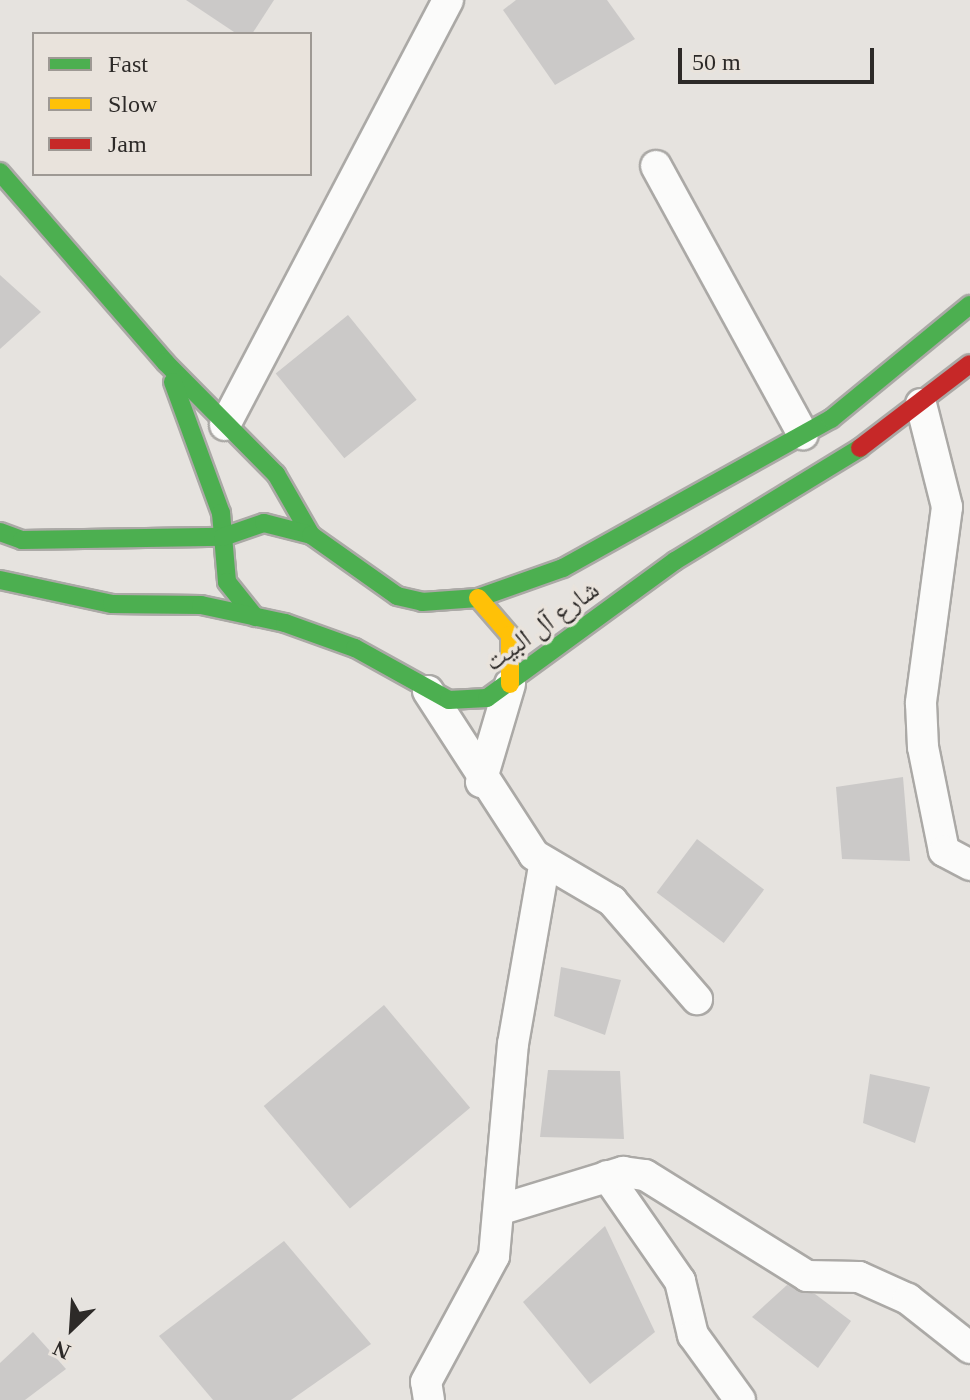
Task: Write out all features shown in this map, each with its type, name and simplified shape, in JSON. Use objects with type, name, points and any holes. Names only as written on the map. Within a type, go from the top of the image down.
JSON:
[{"type":"street","points":[[225,425],[448,0]]},
{"type":"street","points":[[656,166],[803,434]]},
{"type":"street","points":[[0,172],[165,362],[292,494],[311,535]]},
{"type":"street","name":"شارع آل البيت","points":[[0,532],[22,540],[223,537],[264,523],[311,535],[397,596],[422,602],[478,598],[563,568],[831,419],[970,305]]},
{"type":"street","points":[[165,362],[206,466],[223,537],[227,582],[255,617]]},
{"type":"street","name":"شارع آل البيت","points":[[0,580],[112,604],[201,605],[321,633],[428,691],[470,701],[510,684],[675,561],[921,404],[970,364]]},
{"type":"street","points":[[921,404],[947,507],[921,703],[923,747],[944,851],[970,865]]},
{"type":"street","points":[[478,598],[510,635],[510,684],[481,782]]},
{"type":"street","points":[[428,691],[459,734],[481,782],[544,866],[612,901],[697,999]]},
{"type":"street","points":[[420,1394],[488,1277],[502,1209],[513,1044],[544,866]]},
{"type":"street","points":[[502,1209],[607,1176],[645,1175],[807,1276],[869,1280],[925,1310],[970,1348]]},
{"type":"street","points":[[607,1176],[680,1281],[693,1335],[740,1400]]},
{"type":"building","points":[[186,0],[274,0],[253,32],[234,32]]},
{"type":"building","points":[[516,0],[607,0],[635,39],[555,85],[503,10]]},
{"type":"building","points":[[0,275],[41,312],[0,349]]},
{"type":"building","points":[[348,315],[417,400],[344,458],[276,374]]},
{"type":"building","points":[[903,777],[910,861],[842,859],[836,787]]},
{"type":"building","points":[[697,839],[764,890],[724,943],[657,893]]},
{"type":"building","points":[[561,967],[621,980],[605,1035],[554,1016]]},
{"type":"building","points":[[384,1005],[470,1108],[350,1209],[264,1106]]},
{"type":"building","points":[[548,1070],[620,1071],[624,1139],[540,1137]]},
{"type":"building","points":[[870,1074],[930,1087],[915,1143],[863,1123]]},
{"type":"building","points":[[605,1226],[655,1332],[590,1384],[523,1302]]},
{"type":"building","points":[[284,1241],[371,1344],[291,1400],[213,1400],[159,1336]]},
{"type":"building","points":[[787,1285],[815,1294],[851,1321],[818,1368],[752,1317]]},
{"type":"building","points":[[33,1332],[66,1369],[25,1400],[0,1400],[0,1363]]},
{"type":"traffic: fast","points":[[0,172],[165,362],[276,474],[311,535]]},
{"type":"traffic: fast","points":[[0,532],[22,540],[223,537],[264,523],[311,535],[397,596],[422,602],[478,598],[563,568],[831,419],[970,305]]},
{"type":"traffic: fast","points":[[173,382],[221,513],[227,582],[255,617]]},
{"type":"traffic: fast","points":[[0,580],[112,604],[201,605],[285,623],[355,648],[449,700],[487,698],[675,561],[860,448]]},
{"type":"traffic: slow","points":[[478,598],[510,635],[510,684]]},
{"type":"traffic: jam","points":[[860,448],[970,364]]}]
